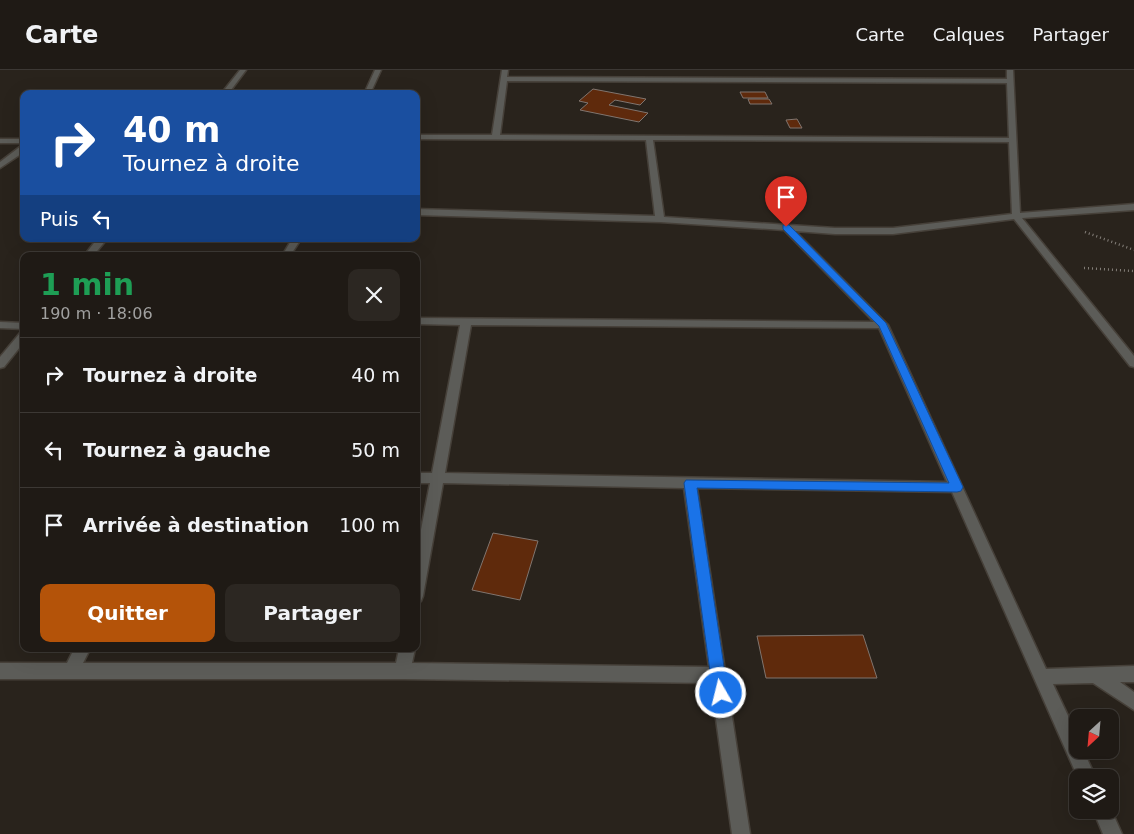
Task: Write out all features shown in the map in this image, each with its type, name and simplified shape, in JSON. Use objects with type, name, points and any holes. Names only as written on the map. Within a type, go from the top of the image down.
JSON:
[{"type":"street","points":[[227,90],[243,70]]},
{"type":"street","points":[[370,90],[378,70]]},
{"type":"street","points":[[496,136],[505,70]]},
{"type":"street","points":[[632,70],[633,80]]},
{"type":"street","points":[[869,70],[878,81]]},
{"type":"street","points":[[1010,70],[1016,216],[1134,364]]},
{"type":"street","points":[[504,79],[1010,81]]},
{"type":"street","points":[[420,137],[1012,140]]},
{"type":"street","points":[[649,138],[660,219]]},
{"type":"street","points":[[0,141],[20,141]]},
{"type":"street","points":[[0,166],[20,151]]},
{"type":"street","points":[[420,212],[660,219],[835,231],[893,231],[951,226],[1016,216],[1134,207]]},
{"type":"street","points":[[786,227],[883,325],[1083,769]]},
{"type":"street","points":[[91,252],[100,242]]},
{"type":"street","points":[[420,321],[883,325]]},
{"type":"street","points":[[420,574],[466,322]]},
{"type":"street","points":[[0,325],[20,326]]},
{"type":"street","points":[[0,364],[20,340]]},
{"type":"street","points":[[420,478],[957,487]]},
{"type":"street","points":[[690,483],[742,834]]},
{"type":"street","points":[[71,672],[81,652]]},
{"type":"street","points":[[403,671],[406,652]]},
{"type":"street","points":[[0,671],[403,671],[718,675]]},
{"type":"street","points":[[1094,674],[1134,702]]},
{"type":"street","points":[[1041,677],[1134,674]]},
{"type":"street","points":[[1106,819],[1113,834]]},
{"type":"path","points":[[1083,231],[1134,250]]},
{"type":"path","points":[[1056,267],[1134,271]]},
{"type":"building","points":[[593,89],[646,99],[640,105],[615,100],[609,105],[648,113],[639,122],[580,110],[588,103],[579,101]]},
{"type":"building","points":[[740,92],[765,92],[768,98],[743,98]]},
{"type":"building","points":[[748,99],[769,99],[772,104],[750,104]]},
{"type":"building","points":[[797,119],[802,128],[790,128],[786,120]]},
{"type":"building","points":[[493,533],[538,541],[520,600],[472,590]]},
{"type":"building","points":[[863,635],[877,678],[766,678],[757,636]]},
{"type":"route","points":[[721,693],[690,483],[957,487],[883,325],[786,227]]}]
